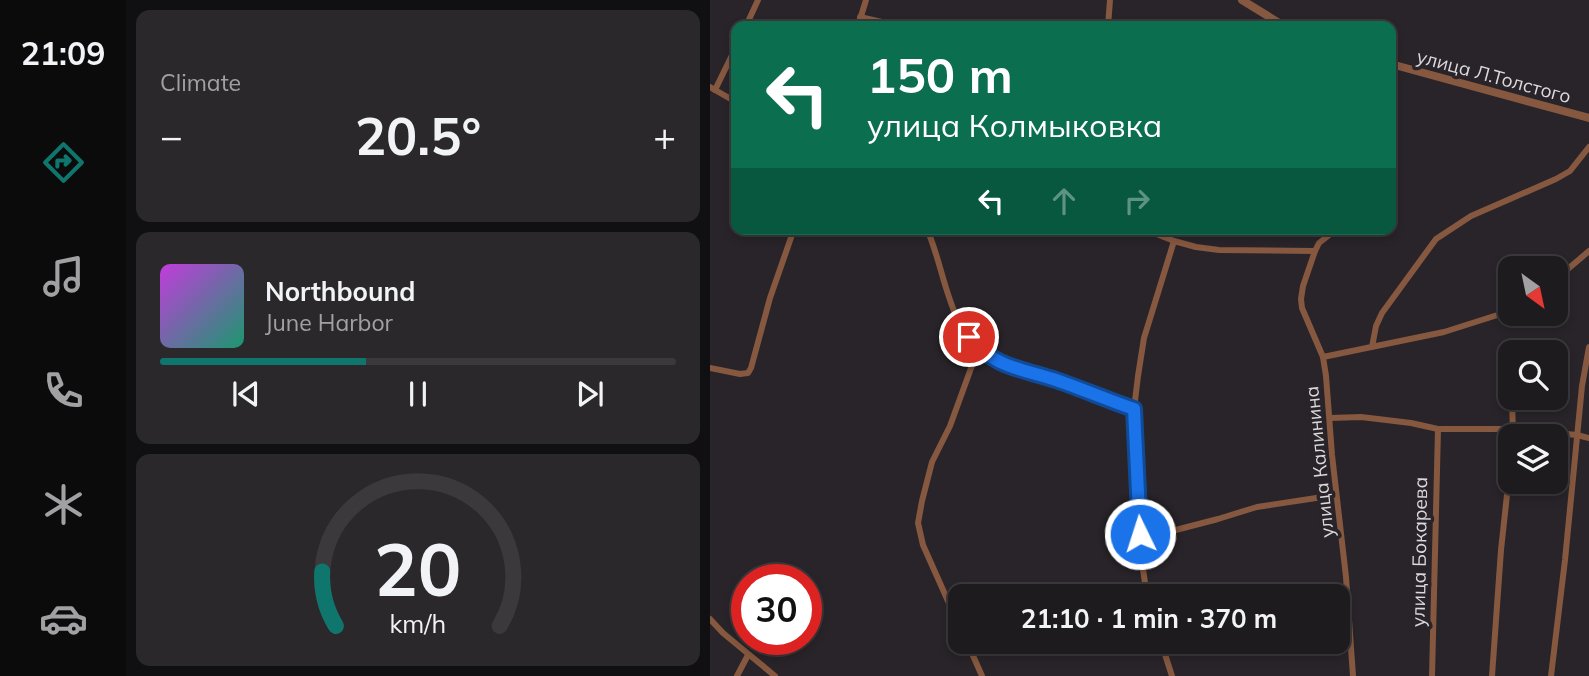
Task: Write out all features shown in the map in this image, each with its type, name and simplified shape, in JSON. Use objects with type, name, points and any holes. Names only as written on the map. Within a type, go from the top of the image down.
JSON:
[{"type":"street","points":[[748,21],[758,0]]},
{"type":"street","points":[[859,21],[866,0]]},
{"type":"street","points":[[1108,21],[1110,0]]},
{"type":"street","points":[[1243,0],[1276,21]]},
{"type":"street","points":[[860,17],[877,21]]},
{"type":"street","points":[[731,56],[712,88],[731,99]]},
{"type":"street","name":"улица Л.Толстого","points":[[1396,65],[1588,118]]},
{"type":"street","points":[[1372,347],[1382,313],[1436,239],[1471,216],[1570,171],[1588,147]]},
{"type":"street","points":[[710,368],[748,373],[792,235]]},
{"type":"street","points":[[930,235],[956,314],[978,349],[1006,366],[1055,380],[1134,409]]},
{"type":"street","points":[[1159,235],[1196,247],[1219,250],[1314,251],[1329,235]]},
{"type":"street","points":[[1146,584],[1140,534],[1134,409],[1144,338],[1174,241]]},
{"type":"street","name":"улица Калинина","points":[[1314,251],[1300,299],[1323,357],[1326,376],[1353,676]]},
{"type":"street","points":[[1568,269],[1588,251]]},
{"type":"street","points":[[1323,357],[1443,332],[1498,315]]},
{"type":"street","points":[[1551,676],[1588,347]]},
{"type":"street","points":[[948,601],[923,545],[918,523],[932,462],[950,426],[978,349]]},
{"type":"street","points":[[1330,418],[1361,417],[1438,429],[1498,431]]},
{"type":"street","name":"улица Бокарева","points":[[1432,676],[1438,429]]},
{"type":"street","points":[[1568,435],[1588,438]]},
{"type":"street","points":[[1492,676],[1507,494]]},
{"type":"street","points":[[1140,534],[1168,532],[1257,507],[1336,495]]},
{"type":"street","points":[[710,619],[731,640]]},
{"type":"street","points":[[972,654],[982,676]]},
{"type":"street","points":[[1165,654],[1172,676]]},
{"type":"street","points":[[737,676],[748,655]]},
{"type":"street","points":[[749,655],[775,676]]},
{"type":"street","points":[[1432,676],[1441,676]]},
{"type":"route","points":[[969,337],[978,349],[1006,366],[1055,380],[1134,409],[1140,534]]}]
